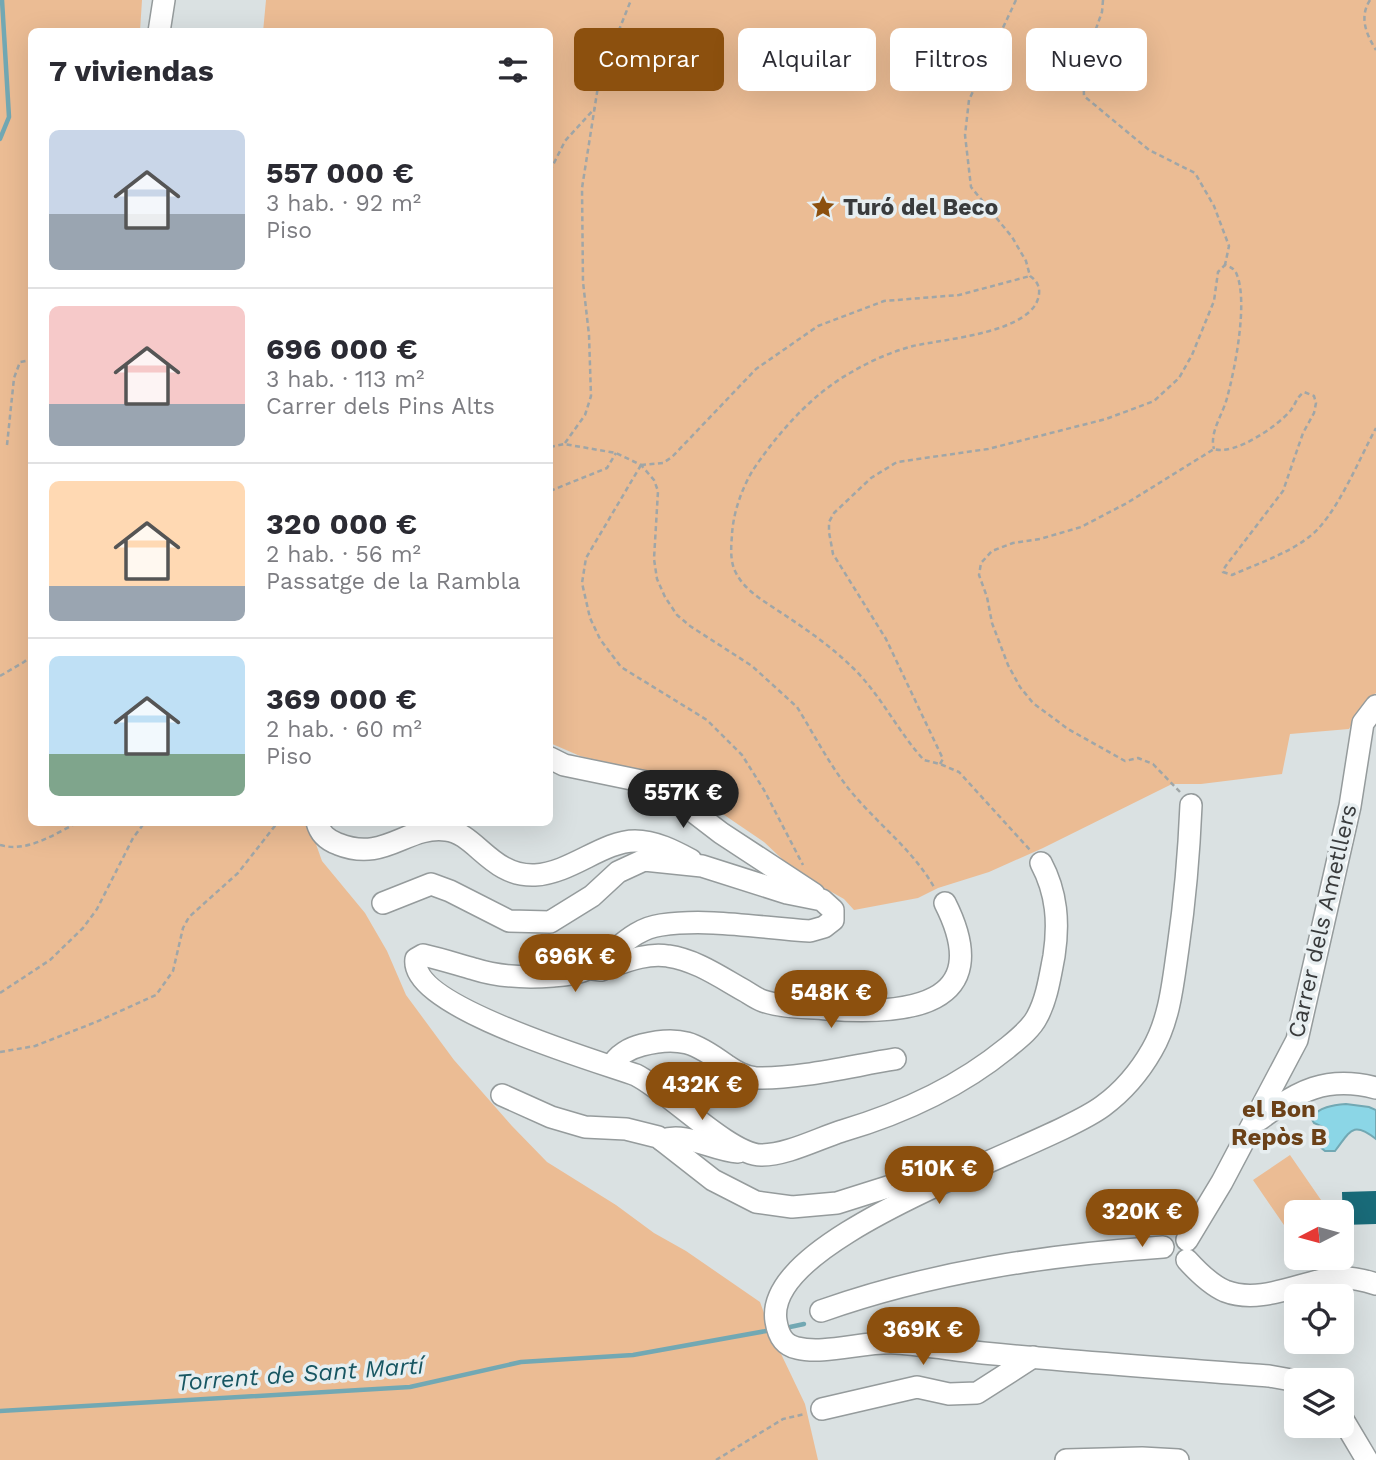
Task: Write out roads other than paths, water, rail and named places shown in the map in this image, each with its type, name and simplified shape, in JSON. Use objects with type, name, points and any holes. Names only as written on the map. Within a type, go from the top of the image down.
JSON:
[{"type":"street","points":[[160,28],[164,0]]},
{"type":"street","name":"Carrer dels Ametllers","points":[[1187,1250],[1297,1040],[1350,806],[1363,723],[1376,706]]},
{"type":"street","points":[[553,760],[564,765],[651,783],[665,790],[834,910],[833,920],[824,927],[810,931],[702,923],[642,929],[588,969]]},
{"type":"street","points":[[1192,805],[1188,875],[1166,1020],[1152,1050],[1128,1084],[1102,1107],[1049,1135],[887,1209],[833,1243],[801,1267],[783,1287],[775,1303],[776,1322],[782,1339],[792,1348],[808,1350],[894,1343],[1284,1379]]},
{"type":"street","points":[[318,826],[329,841],[353,849],[383,848],[422,833],[447,830],[460,834],[498,865],[513,872],[533,875],[561,870],[622,842],[652,843],[673,850],[702,866],[787,893],[822,900]]},
{"type":"street","points":[[383,903],[431,884],[509,920],[550,922],[592,896],[618,872],[644,860],[702,866]]},
{"type":"street","points":[[662,1140],[672,1137],[688,1139],[720,1150],[760,1155],[779,1152],[882,1119],[956,1085],[1022,1036],[1037,1018],[1050,980],[1057,938],[1056,902],[1048,875],[1041,863]]},
{"type":"street","points":[[747,1152],[704,1125],[653,1083],[526,1036],[455,1004],[431,989],[420,977],[415,966],[416,959],[423,955],[450,960],[474,970],[535,977],[564,975],[588,969],[601,970],[645,957],[664,955],[705,968],[763,1001],[847,1010],[880,1010],[935,999],[947,991],[956,979],[959,963],[958,943],[953,921],[944,903]]},
{"type":"street","points":[[612,1066],[625,1052],[639,1046],[673,1040],[703,1048],[737,1073],[751,1078],[790,1075],[895,1059]]},
{"type":"street","points":[[1252,1126],[1285,1101],[1307,1089],[1340,1083],[1357,1083],[1376,1088]]},
{"type":"street","points":[[502,1095],[551,1117],[585,1127],[626,1129],[662,1140],[713,1180],[756,1202],[792,1207],[837,1203],[913,1179],[927,1189]]},
{"type":"street","points":[[821,1311],[874,1292],[990,1267],[1049,1257],[1163,1247],[1167,1240],[1175,1236],[1223,1290],[1239,1295],[1276,1292],[1329,1279],[1349,1278],[1376,1284]]},
{"type":"street","points":[[822,1409],[917,1387],[949,1394],[977,1393],[1033,1357]]},
{"type":"street","points":[[1354,1438],[1367,1460]]},
{"type":"street","points":[[1066,1460],[1178,1460]]},
{"type":"water","points":[[1346,1104],[1376,1110],[1376,1139],[1356,1129],[1348,1134],[1335,1151],[1325,1151],[1319,1146],[1323,1127],[1314,1123],[1311,1118],[1322,1109]]},
{"type":"waterway","points":[[0,139],[9,117],[2,0]]},
{"type":"waterway","name":"Torrent de Sant Martí","points":[[790,1327],[804,1324]]},
{"type":"waterway","name":"Torrent de Sant Martí","points":[[0,1411],[410,1387],[521,1362],[633,1355],[766,1331]]},
{"type":"place","name":"Turó del Beco","points":[[823,207]]},
{"type":"district","name":"el Bon Repòs B","points":[[1279,1123]]}]
